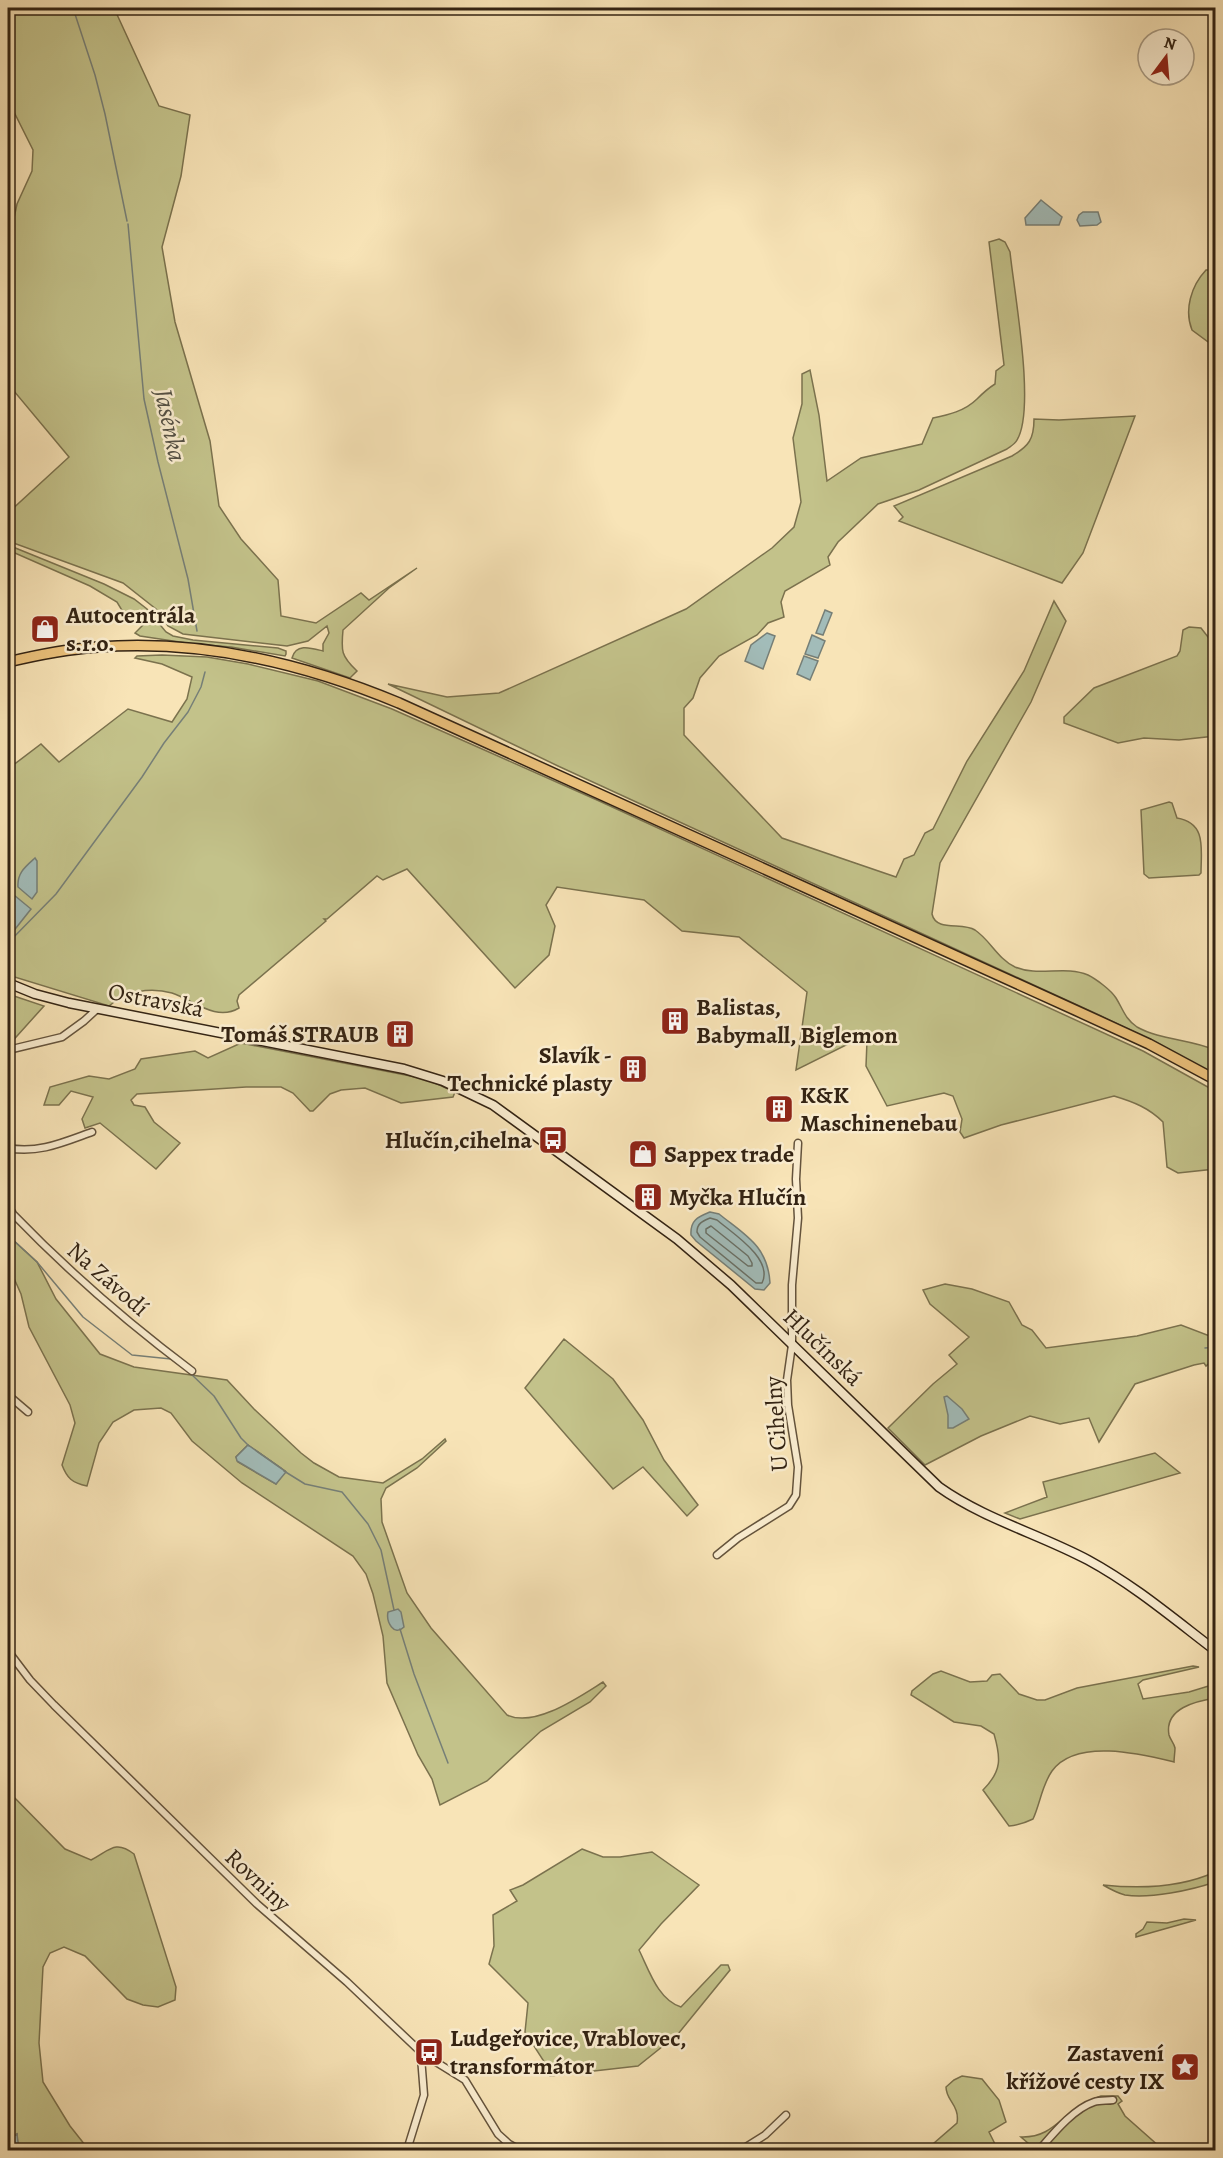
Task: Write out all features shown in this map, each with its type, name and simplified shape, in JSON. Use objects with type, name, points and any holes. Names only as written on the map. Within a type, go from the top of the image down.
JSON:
[{"type":"main road","points":[[8,662],[72,650],[113,646],[164,646],[241,655],[321,673],[399,703],[899,930],[1149,1044],[1215,1080]]},
{"type":"street","name":"Ostravská","points":[[8,983],[50,999],[404,1069]]},
{"type":"street","points":[[8,1050],[62,1037],[97,1009]]},
{"type":"street","name":"Hlučínská","points":[[404,1069],[458,1087],[503,1112],[695,1254],[725,1280],[939,1487],[967,1504],[1051,1541],[1116,1576],[1151,1600],[1215,1651]]},
{"type":"street","points":[[8,1148],[43,1149],[92,1131]]},
{"type":"street","name":"U Cihelny","points":[[717,1555],[738,1538],[789,1506],[796,1495],[798,1467],[787,1392],[792,1345],[792,1285],[798,1218],[795,1179],[798,1143]]},
{"type":"street","name":"Na Závodí","points":[[8,1206],[59,1261],[142,1333],[192,1371]]},
{"type":"street","points":[[8,1395],[28,1412]]},
{"type":"street","name":"Rovniny","points":[[8,1651],[30,1680],[54,1705],[218,1868],[347,1982],[423,2054],[465,2080],[498,2134],[520,2151]]},
{"type":"street","points":[[407,2151],[424,2095],[421,2057],[423,2054]]},
{"type":"street","points":[[1040,2151],[1056,2129],[1086,2105],[1096,2101],[1113,2100]]},
{"type":"street","points":[[741,2151],[765,2135],[786,2115]]},
{"type":"shaded area","points":[[8,8],[114,8],[159,106],[190,115],[181,176],[162,247],[175,322],[210,441],[219,506],[241,539],[278,580],[281,616],[316,623],[361,593],[369,600],[417,568],[389,588],[343,630],[343,653],[357,671],[350,678],[292,658],[300,648],[323,651],[323,644],[329,633],[327,626],[308,641],[287,646],[183,634],[168,626],[156,609],[123,583],[8,541],[8,513],[69,457],[14,391],[8,393],[8,246],[17,204],[32,171],[33,150],[8,100]]},
{"type":"shaded area","points":[[999,239],[1005,242],[1010,252],[1022,349],[1024,403],[1022,425],[1016,441],[1007,449],[919,490],[878,504],[838,542],[828,557],[830,565],[785,591],[781,602],[784,617],[768,623],[757,635],[719,656],[700,678],[693,698],[684,708],[684,735],[782,838],[896,877],[904,859],[914,855],[925,833],[933,829],[967,761],[1024,671],[1054,601],[1066,621],[1031,702],[940,863],[932,914],[934,920],[944,925],[975,930],[1009,964],[1015,967],[1033,971],[1070,971],[1088,975],[1114,995],[1127,1017],[1137,1027],[1155,1035],[1215,1050],[1215,1076],[1159,1044],[1099,1015],[558,766],[388,684],[447,697],[499,693],[686,609],[772,548],[794,527],[801,502],[793,438],[802,404],[802,374],[810,370],[819,415],[827,481],[861,458],[922,444],[933,418],[967,407],[995,384],[996,371],[1004,365],[989,242]]},
{"type":"shaded area","points":[[1206,270],[1215,270],[1215,347],[1192,330],[1189,314],[1190,298],[1196,283]]},
{"type":"shaded area","points":[[1135,416],[1083,553],[1062,583],[899,521],[903,517],[894,506],[1012,456],[1023,449],[1032,437],[1034,419]]},
{"type":"shaded area","points":[[8,545],[104,584],[134,599],[147,609],[166,632],[173,636],[278,648],[286,651],[286,654],[285,656],[140,636],[135,633],[143,625],[133,614],[126,617],[117,602],[90,586],[8,550]]},
{"type":"shaded area","points":[[1189,627],[1201,628],[1215,646],[1215,736],[1179,740],[1144,738],[1118,743],[1064,723],[1064,717],[1094,688],[1177,656],[1183,630]]},
{"type":"shaded area","points":[[162,655],[207,657],[248,664],[318,681],[392,709],[597,800],[1143,1051],[1215,1091],[1215,1169],[1178,1173],[1167,1167],[1163,1122],[1141,1106],[1114,1096],[1001,1125],[964,1138],[960,1132],[962,1119],[953,1096],[944,1093],[887,1106],[866,1066],[867,1041],[854,1041],[796,1070],[807,992],[739,937],[682,931],[644,900],[557,887],[546,905],[555,926],[549,955],[515,988],[407,869],[383,880],[377,876],[327,919],[324,919],[326,921],[239,995],[237,1001],[239,1008],[230,1012],[213,1011],[172,993],[155,990],[130,994],[109,1006],[8,975],[8,786],[11,783],[8,781],[8,769],[41,744],[59,762],[128,709],[172,722],[187,699],[192,677],[162,664],[135,658]]},
{"type":"shaded area","points":[[1172,803],[1177,818],[1187,821],[1198,831],[1201,846],[1201,873],[1199,875],[1149,878],[1144,874],[1141,810]]},
{"type":"shaded area","points":[[8,994],[44,1006],[8,1046]]},
{"type":"shaded area","points":[[241,1043],[426,1079],[455,1092],[453,1097],[401,1103],[365,1088],[341,1090],[330,1094],[313,1111],[310,1111],[293,1093],[281,1087],[137,1094],[131,1100],[134,1105],[145,1107],[154,1122],[180,1143],[156,1169],[100,1123],[85,1128],[82,1119],[93,1097],[71,1091],[59,1105],[44,1105],[50,1087],[89,1076],[109,1079],[135,1069],[141,1059],[195,1051],[208,1058]]},
{"type":"shaded area","points":[[12,1239],[37,1262],[56,1299],[100,1354],[134,1367],[227,1380],[301,1453],[339,1477],[383,1483],[422,1459],[445,1439],[446,1441],[417,1468],[386,1488],[381,1499],[382,1522],[407,1593],[431,1628],[507,1715],[518,1718],[543,1714],[603,1682],[606,1686],[590,1702],[541,1731],[487,1781],[440,1805],[432,1779],[418,1755],[387,1683],[383,1636],[373,1594],[366,1574],[353,1556],[242,1483],[192,1441],[171,1413],[161,1408],[134,1410],[113,1422],[99,1443],[87,1486],[68,1477],[62,1465],[75,1423],[70,1405],[29,1327],[21,1294],[8,1265],[8,1244]],"holes":[[[248,1445],[285,1471],[276,1484],[238,1462],[236,1457]]]},
{"type":"shaded area","points":[[945,1284],[972,1289],[1009,1302],[1022,1325],[1032,1330],[1046,1348],[1137,1336],[1181,1325],[1215,1338],[1215,1358],[1206,1366],[1204,1363],[1194,1365],[1135,1384],[1099,1442],[1089,1418],[1060,1424],[1030,1416],[981,1436],[925,1465],[888,1428],[957,1364],[949,1355],[969,1337],[930,1304],[923,1290]]},
{"type":"shaded area","points":[[564,1339],[613,1379],[643,1420],[664,1460],[698,1505],[687,1516],[643,1467],[613,1489],[525,1388]]},
{"type":"shaded area","points":[[1155,1453],[1180,1473],[1020,1519],[1005,1513],[1047,1497],[1043,1482]]},
{"type":"shaded area","points":[[1193,1666],[1199,1667],[1143,1680],[1138,1684],[1143,1699],[1189,1692],[1215,1684],[1215,1698],[1191,1704],[1177,1712],[1172,1718],[1169,1735],[1175,1748],[1174,1762],[1144,1755],[1110,1751],[1077,1755],[1063,1761],[1052,1771],[1033,1819],[1009,1826],[983,1790],[997,1770],[999,1757],[994,1734],[981,1726],[954,1722],[911,1695],[912,1691],[933,1674],[941,1671],[970,1682],[987,1681],[992,1675],[1000,1674],[1019,1694],[1045,1700],[1077,1688]]},
{"type":"shaded area","points":[[8,1791],[65,1849],[91,1860],[117,1847],[122,1847],[134,1854],[176,1987],[175,2000],[158,2007],[143,2005],[127,1999],[85,1956],[64,1947],[50,1953],[43,1967],[39,2043],[43,2082],[70,2126],[89,2150],[18,2150],[17,2134],[8,2139],[8,2135],[13,2133],[8,2115]]},
{"type":"shaded area","points":[[582,1849],[603,1857],[652,1852],[699,1885],[639,1950],[655,1983],[666,1998],[681,2007],[721,1965],[728,1965],[730,1970],[678,2034],[638,2066],[550,2076],[545,2063],[525,2032],[528,2003],[489,1964],[494,1946],[493,1915],[517,1901],[510,1890],[523,1885]]},
{"type":"shaded area","points":[[1215,1872],[1215,1882],[1158,1895],[1125,1895],[1103,1885],[1160,1886],[1188,1881]]},
{"type":"shaded area","points":[[1184,1919],[1196,1920],[1136,1937],[1147,1922],[1167,1923]]},
{"type":"shaded area","points":[[962,2076],[982,2079],[999,2100],[1006,2122],[989,2132],[998,2150],[926,2150],[957,2123],[957,2112],[946,2087]]},
{"type":"shaded area","points":[[1101,2096],[1118,2096],[1122,2101],[1118,2104],[1125,2116],[1160,2147],[1165,2147],[1164,2150],[1036,2150],[1021,2137],[1040,2134],[1048,2130],[1075,2109]]},
{"type":"shaded area","points":[[1008,2145],[1036,2150],[1003,2150]]},
{"type":"water","points":[[1041,200],[1062,217],[1059,225],[1026,225],[1025,218]]},
{"type":"water","points":[[1083,212],[1098,212],[1101,222],[1097,225],[1080,226],[1077,220]]},
{"type":"water","points":[[825,610],[832,613],[823,635],[816,633]]},
{"type":"water","points":[[767,633],[775,636],[763,669],[745,661],[751,645]]},
{"type":"water","points":[[812,635],[825,641],[818,658],[805,654]]},
{"type":"water","points":[[804,656],[818,661],[810,680],[797,674]]},
{"type":"water","points":[[35,858],[37,861],[37,892],[32,899],[18,887],[18,882],[22,871]]},
{"type":"water","points":[[14,895],[31,909],[8,938],[8,902]]},
{"type":"water","points":[[710,1212],[719,1214],[754,1242],[760,1250],[765,1260],[770,1283],[764,1290],[755,1289],[691,1235],[693,1222]]},
{"type":"water","points":[[947,1396],[962,1409],[969,1419],[953,1428],[948,1428],[944,1397]]},
{"type":"water","points":[[248,1445],[286,1472],[276,1484],[237,1461],[236,1457]]},
{"type":"water","points":[[398,1609],[401,1612],[404,1627],[400,1630],[392,1627],[388,1616],[388,1612]]},
{"type":"water","points":[[17,2134],[19,2150],[9,2150],[8,2139]]},
{"type":"waterway","name":"Jasénka","points":[[73,8],[105,114],[127,221]]},
{"type":"waterway","name":"Jasénka","points":[[128,224],[144,399],[188,579],[197,631]]},
{"type":"waterway","name":"Jasénka","points":[[8,943],[56,894],[142,777],[188,712],[201,687],[205,672]]},
{"type":"waterway","points":[[8,1231],[12,1239],[37,1262],[83,1317],[132,1355],[171,1359],[179,1365]]},
{"type":"waterway","points":[[1205,1348],[1216,1347]]},
{"type":"waterway","points":[[190,1373],[214,1396],[241,1438],[249,1446]]},
{"type":"waterway","points":[[258,1452],[281,1468]]},
{"type":"waterway","points":[[284,1471],[305,1484],[342,1492],[368,1524],[381,1550],[394,1610]]},
{"type":"waterway","points":[[400,1629],[414,1674],[448,1763]]},
{"type":"place","name":"Autocentrála s.r.o.","points":[[45,629]]},
{"type":"place","name":"Balistas, Babymall, Biglemon","points":[[675,1021]]},
{"type":"place","name":"Tomáš STRAUB","points":[[400,1034]]},
{"type":"place","name":"Slavík - Technické plasty","points":[[633,1069]]},
{"type":"place","name":"K&K Maschinenebau","points":[[779,1109]]},
{"type":"place","name":"Hlučín,cihelna","points":[[553,1140]]},
{"type":"place","name":"Sappex trade","points":[[643,1154]]},
{"type":"place","name":"Myčka Hlučín","points":[[648,1197]]},
{"type":"place","name":"Ludgeřovice, Vrablovec, transformátor","points":[[429,2052]]},
{"type":"place","name":"Zastavení křížové cesty IX","points":[[1185,2067]]}]
